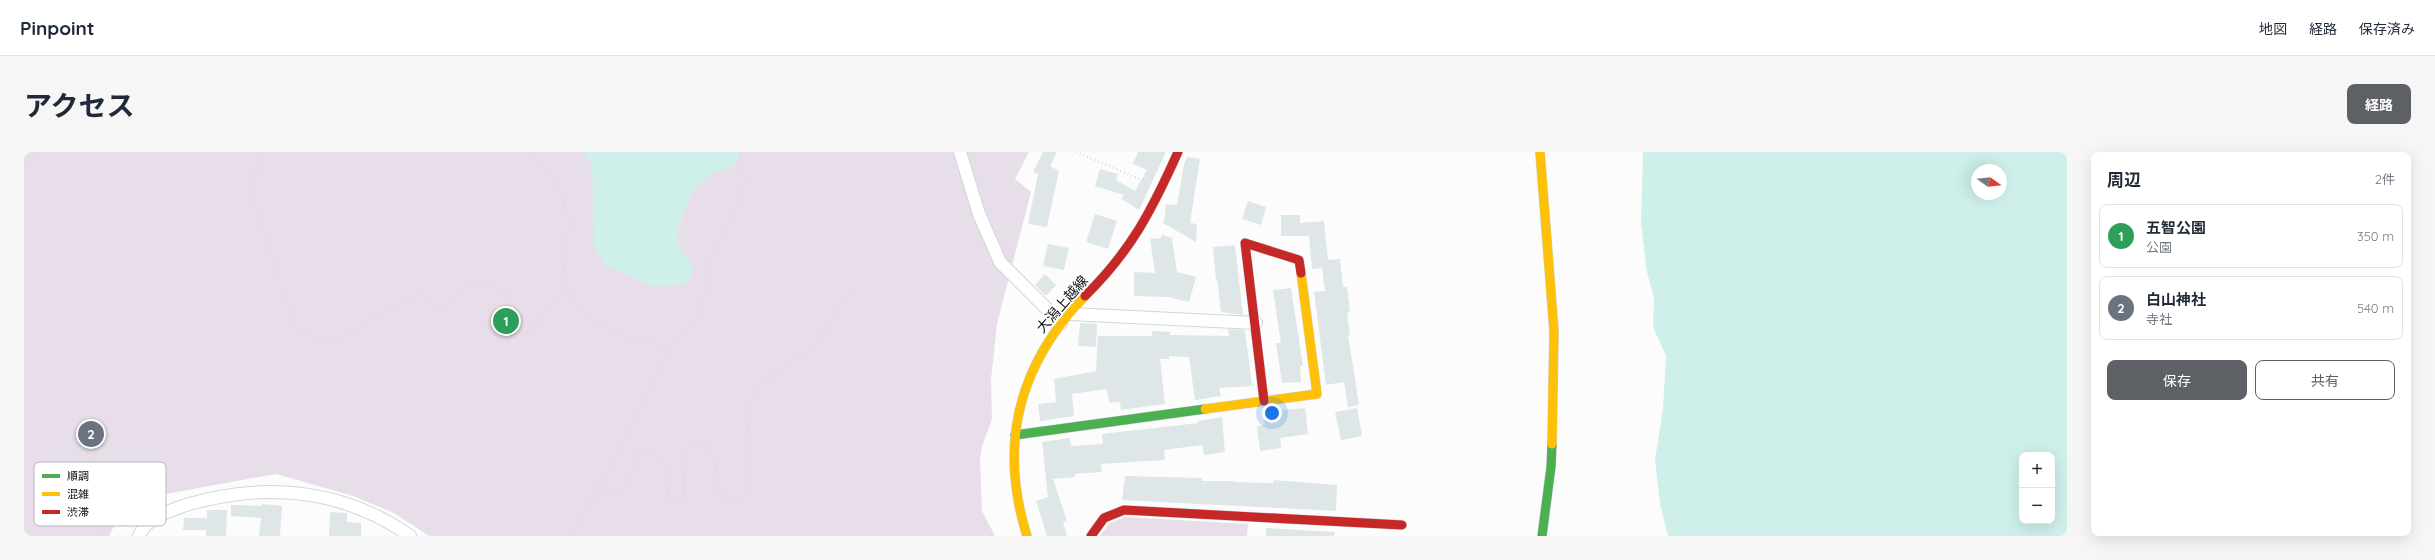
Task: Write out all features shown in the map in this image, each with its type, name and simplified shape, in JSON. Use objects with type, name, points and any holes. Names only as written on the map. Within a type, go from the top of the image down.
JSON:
[{"type":"street","points":[[960,152],[979,214],[1000,262],[1060,323]]},
{"type":"street","name":"大潟上越線","points":[[1027,536],[1020,520],[1012,485],[1018,406],[1027,381],[1036,360],[1060,323],[1127,251],[1143,226],[1162,189],[1178,152]]},
{"type":"street","points":[[1540,152],[1554,331],[1551,467],[1542,536]]},
{"type":"street","points":[[1015,435],[1317,394],[1299,260],[1245,243],[1256,323],[1264,401]]},
{"type":"street","points":[[1070,314],[1256,323]]},
{"type":"street","points":[[166,513],[227,494],[293,492],[321,497],[374,515],[393,524],[410,536]]},
{"type":"street","points":[[1091,536],[1098,524],[1111,512],[1124,510],[1402,525]]},
{"type":"street","points":[[139,536],[144,526]]},
{"type":"path","points":[[24,168],[42,152]]},
{"type":"path","points":[[258,152],[259,166],[248,189],[294,325],[321,341],[339,339],[420,293],[438,310],[472,283],[493,285],[506,294],[512,312],[522,333],[531,331],[566,286]]},
{"type":"path","points":[[526,152],[550,171],[562,195],[569,222],[563,257],[566,286],[583,314],[624,336],[669,348]]},
{"type":"path","points":[[572,536],[615,457],[669,348],[697,321],[705,294],[713,251],[735,214],[745,182],[740,152]]},
{"type":"path","points":[[1076,152],[1162,189]]},
{"type":"path","points":[[595,492],[626,489],[637,454],[648,452],[663,460],[669,498],[680,502],[684,494],[685,453],[695,444],[705,444],[715,457],[720,494],[729,503],[740,504],[748,490],[747,441],[750,405],[761,384],[793,358],[816,346],[835,312],[857,290]]},
{"type":"path","points":[[95,453],[95,462]]},
{"type":"path","points":[[98,526],[98,536]]},
{"type":"shaded area","points":[[24,152],[1029,152],[1015,179],[1031,192],[997,324],[991,380],[992,419],[982,446],[980,459],[982,511],[995,536],[429,536],[394,513],[353,496],[276,474],[166,494],[166,462],[34,462],[34,526],[114,526],[109,536],[24,536]]},
{"type":"shaded area","points":[[1124,517],[1248,524],[1247,536],[1100,536],[1109,524]]},
{"type":"water","points":[[584,152],[740,152],[733,168],[715,171],[696,187],[686,206],[677,235],[682,254],[691,264],[691,279],[681,286],[649,286],[606,265],[594,247],[592,166]]},
{"type":"water","points":[[1643,152],[2067,152],[2067,536],[1668,536],[1660,504],[1655,460],[1663,408],[1666,356],[1653,327],[1654,298],[1647,272],[1641,224]]},
{"type":"building","points":[[1043,152],[1057,152],[1050,166],[1059,171],[1047,227],[1028,224],[1038,174],[1033,172]]},
{"type":"building","points":[[1138,152],[1166,152],[1139,210],[1121,199],[1124,195],[1095,186],[1100,169],[1118,174],[1116,180],[1135,191],[1147,170],[1133,164]]},
{"type":"building","points":[[1187,157],[1200,159],[1190,223],[1197,224],[1196,242],[1161,222],[1164,222],[1166,204],[1177,205],[1184,164]]},
{"type":"building","points":[[1248,201],[1266,207],[1261,225],[1242,219]]},
{"type":"building","points":[[1095,214],[1117,221],[1108,249],[1086,242]]},
{"type":"building","points":[[1281,215],[1300,215],[1300,223],[1324,221],[1328,260],[1340,259],[1343,287],[1347,287],[1350,312],[1347,313],[1350,335],[1348,335],[1359,405],[1348,407],[1344,382],[1326,385],[1314,292],[1325,291],[1322,268],[1312,269],[1309,236],[1281,236]]},
{"type":"building","points":[[1162,235],[1172,238],[1177,272],[1196,277],[1189,302],[1168,297],[1134,296],[1134,272],[1155,273],[1150,239],[1161,238]]},
{"type":"building","points":[[1048,244],[1069,248],[1064,270],[1043,266]]},
{"type":"building","points":[[1235,245],[1243,315],[1221,312],[1217,279],[1216,280],[1213,247]]},
{"type":"building","points":[[1045,274],[1056,285],[1046,296],[1035,285]]},
{"type":"building","points":[[1291,288],[1303,366],[1300,366],[1301,382],[1282,383],[1276,343],[1281,343],[1273,290]]},
{"type":"building","points":[[1080,323],[1097,324],[1096,347],[1078,346]]},
{"type":"building","points":[[1228,329],[1245,330],[1252,386],[1219,388],[1221,396],[1195,400],[1189,357],[1169,356],[1169,359],[1160,359],[1165,404],[1121,410],[1120,402],[1109,403],[1107,389],[1072,394],[1074,416],[1040,421],[1038,404],[1056,402],[1054,379],[1096,371],[1098,336],[1152,336],[1152,331],[1170,332],[1170,335],[1229,336]]},
{"type":"building","points":[[1305,408],[1308,434],[1280,438],[1281,448],[1260,451],[1257,426],[1265,425],[1263,412]]},
{"type":"building","points":[[1357,408],[1362,436],[1341,440],[1335,412]]},
{"type":"building","points":[[89,416],[102,420],[94,452],[81,448]]},
{"type":"building","points":[[1222,417],[1225,452],[1204,455],[1202,445],[1164,450],[1165,460],[1101,464],[1102,472],[1074,474],[1075,477],[1053,479],[1067,521],[1063,522],[1067,536],[1047,536],[1036,501],[1048,497],[1042,442],[1070,438],[1071,446],[1103,444],[1102,434],[1198,423],[1198,421]]},
{"type":"building","points":[[1125,476],[1202,478],[1202,481],[1234,482],[1273,483],[1274,480],[1337,485],[1336,511],[1122,500]]},
{"type":"building","points":[[262,504],[282,506],[280,536],[259,536],[261,518],[231,516],[231,505],[262,506]]},
{"type":"building","points":[[207,510],[227,510],[226,536],[206,536],[206,530],[183,530],[184,518],[207,518]]},
{"type":"building","points":[[330,512],[347,513],[347,522],[361,523],[361,536],[329,536]]},
{"type":"building","points":[[1266,528],[1335,532],[1334,536],[1266,536]]},
{"type":"traffic: fast","points":[[1015,435],[1205,409]]},
{"type":"traffic: fast","points":[[1542,536],[1551,467],[1552,444]]},
{"type":"traffic: slow","points":[[1540,152],[1554,331],[1552,444]]},
{"type":"traffic: slow","points":[[1205,409],[1317,394],[1301,273]]},
{"type":"traffic: slow","points":[[1027,536],[1018,502],[1014,469],[1015,438],[1020,407],[1030,378],[1044,350],[1062,322],[1085,296]]},
{"type":"traffic: jam","points":[[1085,296],[1115,263],[1139,229],[1159,193],[1178,152]]},
{"type":"traffic: jam","points":[[1264,401],[1245,243],[1299,260],[1301,273]]},
{"type":"traffic: jam","points":[[1091,536],[1104,518],[1124,510],[1402,525]]},
{"type":"place","name":"五智公園","points":[[506,321]]},
{"type":"place","name":"白山神社","points":[[91,434]]}]
